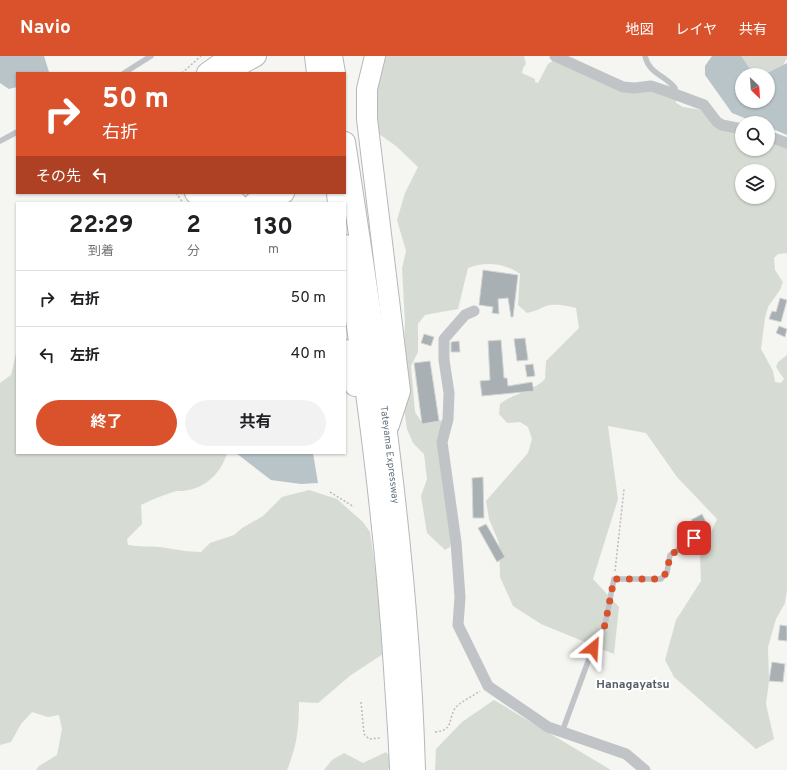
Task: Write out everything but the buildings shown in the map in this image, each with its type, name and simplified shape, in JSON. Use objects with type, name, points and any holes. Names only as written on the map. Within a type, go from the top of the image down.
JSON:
[{"type":"highway","points":[[208,72],[231,56]]},
{"type":"highway","points":[[227,72],[256,56]]},
{"type":"highway","points":[[315,56],[317,72]]},
{"type":"highway","points":[[332,56],[335,72]]},
{"type":"highway","points":[[375,56],[366,89],[367,119],[400,391],[387,431]]},
{"type":"highway","name":"Tateyama Expressway","points":[[346,149],[387,431],[409,634],[415,770]]},
{"type":"highway","points":[[197,194],[204,202]]},
{"type":"highway","points":[[214,194],[233,202]]},
{"type":"highway","points":[[258,202],[282,194]]},
{"type":"highway","name":"Tateyama Expressway","points":[[346,252],[363,368],[390,603],[400,770]]},
{"type":"highway","points":[[346,353],[352,372],[383,537]]},
{"type":"street","points":[[556,56],[623,87],[635,88],[651,86],[675,94],[704,106],[717,122],[722,125],[735,128]]},
{"type":"street","points":[[775,139],[787,143]]},
{"type":"street","points":[[474,311],[466,315],[444,338],[444,360],[449,394],[448,419],[442,442],[456,542],[460,597],[458,625],[488,686],[548,727],[626,754],[644,770]]},
{"type":"lane","points":[[126,72],[151,56]]},
{"type":"lane","points":[[645,56],[651,70],[671,82],[675,88],[675,94]]},
{"type":"lane","points":[[0,141],[16,133]]},
{"type":"lane","points":[[562,732],[593,648],[605,625],[614,579],[661,579],[667,572],[670,555],[692,541],[694,538],[691,528]]},
{"type":"path","points":[[183,72],[201,56]]},
{"type":"path","points":[[614,579],[624,489]]},
{"type":"path","points":[[330,492],[354,507]]},
{"type":"path","points":[[435,732],[443,731],[450,725],[457,706],[488,686]]},
{"type":"path","points":[[361,702],[364,734],[369,739],[380,738]]},
{"type":"shaded area","points":[[0,56],[44,56],[49,72],[16,72],[16,87],[9,89],[0,83]]},
{"type":"shaded area","points":[[381,56],[524,56],[526,64],[522,73],[535,79],[535,82],[538,83],[548,64],[554,60],[635,92],[654,91],[676,98],[676,103],[683,107],[702,110],[735,126],[735,156],[775,156],[775,142],[787,147],[787,253],[778,254],[774,258],[775,270],[783,282],[780,290],[768,307],[761,349],[773,371],[775,382],[781,383],[784,379],[776,367],[778,362],[787,355],[787,589],[785,603],[776,619],[768,647],[769,681],[766,704],[774,739],[756,749],[674,677],[665,660],[676,620],[701,581],[700,557],[717,519],[677,477],[646,433],[608,426],[618,499],[593,579],[619,607],[614,654],[541,624],[513,606],[500,577],[499,543],[489,519],[486,501],[528,453],[532,439],[528,427],[520,422],[507,423],[499,414],[500,404],[511,397],[534,387],[545,379],[546,361],[579,328],[576,308],[553,305],[527,313],[518,305],[520,274],[508,267],[495,264],[481,264],[468,268],[458,309],[425,315],[418,324],[418,352],[411,366],[415,412],[421,421],[434,419],[443,421],[452,540],[450,547],[445,550],[427,533],[421,496],[427,479],[424,454],[413,443],[407,429],[404,409],[405,323],[402,268],[406,251],[397,220],[405,193],[418,167],[396,146],[372,129]]},
{"type":"shaded area","points":[[712,56],[741,56],[749,68],[735,68],[735,108],[775,108],[775,69],[787,63],[787,135],[775,130],[775,116],[740,116],[732,113],[705,75],[705,66]]},
{"type":"shaded area","points":[[738,56],[787,56],[779,73],[775,73],[775,68],[746,68]]},
{"type":"shaded area","points":[[16,353],[16,454],[227,454],[218,472],[202,485],[189,490],[176,491],[141,505],[142,524],[127,539],[128,545],[201,552],[210,543],[234,535],[242,528],[263,516],[282,497],[309,490],[337,499],[363,522],[370,532],[383,623],[383,654],[351,675],[318,703],[299,702],[297,737],[287,770],[36,770],[39,766],[57,755],[62,729],[59,715],[48,717],[32,712],[21,724],[11,742],[0,745],[0,383],[11,375]]},
{"type":"shaded area","points":[[237,454],[313,454],[318,483],[301,484],[271,480]]},
{"type":"shaded area","points":[[494,700],[611,770],[435,770],[436,749],[462,722]]},
{"type":"shaded area","points":[[386,752],[392,759],[388,770],[324,770],[332,760],[344,753],[363,763]]},
{"type":"district","name":"Hanagayatsu","points":[[633,685]]},
{"type":"route","points":[[593,648],[605,625],[614,579],[661,579],[666,576],[670,555],[685,547],[694,538]]}]
